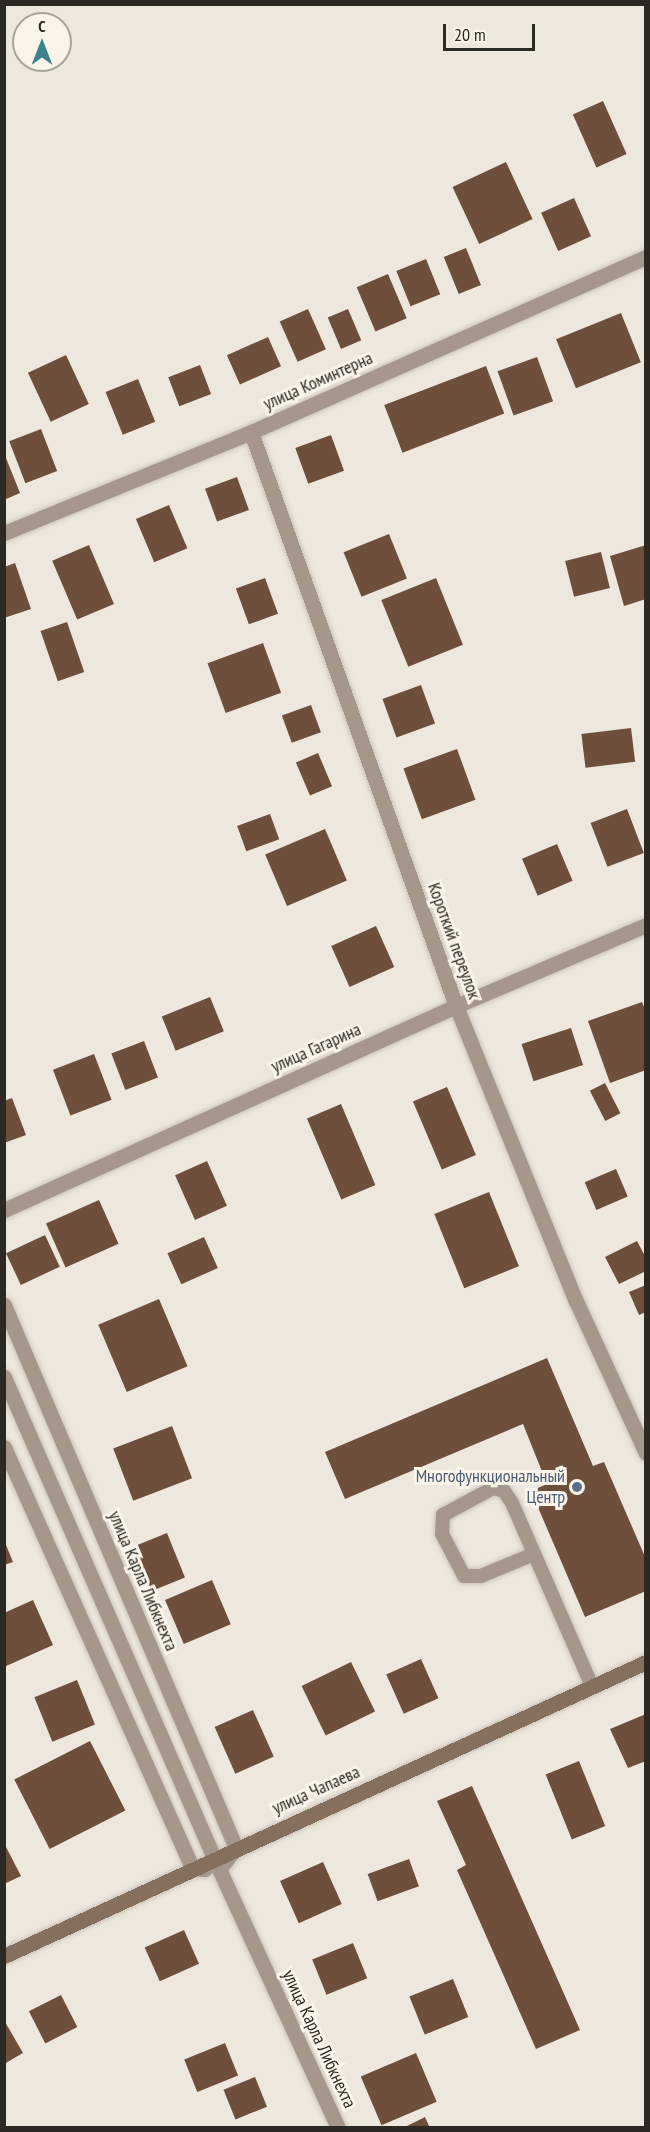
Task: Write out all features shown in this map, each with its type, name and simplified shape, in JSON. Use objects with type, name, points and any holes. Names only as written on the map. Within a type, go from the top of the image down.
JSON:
[{"type":"main road","name":"улица Чапаева","points":[[4,1956],[192,1868],[216,1863],[236,1848],[645,1662]]},
{"type":"street","name":"улица Коминтерна","points":[[4,533],[251,432],[645,257]]},
{"type":"street","name":"Короткий переулок","points":[[251,432],[456,1006],[576,1301],[645,1453]]},
{"type":"street","name":"улица Гагарина","points":[[4,1210],[456,1006],[645,925]]},
{"type":"street","name":"улица Карла Либкнехта","points":[[4,1305],[236,1848]]},
{"type":"street","name":"улица Карла Либкнехта","points":[[4,1377],[216,1863],[338,2127]]},
{"type":"street","points":[[4,1447],[192,1868]]},
{"type":"lane","points":[[534,1554],[481,1576],[464,1576],[442,1534],[443,1515],[494,1488],[504,1491],[534,1554],[592,1686]]},
{"type":"building","points":[[603,101],[627,154],[596,167],[573,114]]},
{"type":"building","points":[[506,162],[533,219],[479,244],[453,187]]},
{"type":"building","points":[[574,198],[591,236],[558,251],[541,213]]},
{"type":"building","points":[[466,248],[481,285],[459,294],[444,257]]},
{"type":"building","points":[[426,259],[440,294],[411,306],[396,271]]},
{"type":"building","points":[[388,274],[407,318],[375,331],[357,287]]},
{"type":"building","points":[[308,309],[326,349],[298,362],[280,322]]},
{"type":"building","points":[[348,309],[361,340],[341,349],[328,318]]},
{"type":"building","points":[[621,313],[641,362],[576,388],[556,339]]},
{"type":"building","points":[[268,337],[281,366],[240,385],[227,355]]},
{"type":"building","points":[[66,355],[89,404],[51,422],[28,373]]},
{"type":"building","points":[[537,357],[553,401],[514,416],[498,371]]},
{"type":"building","points":[[200,365],[211,394],[179,406],[168,377]]},
{"type":"building","points":[[486,366],[504,414],[403,453],[384,405]]},
{"type":"building","points":[[138,379],[155,422],[123,435],[106,392]]},
{"type":"building","points":[[41,429],[57,471],[25,483],[9,441]]},
{"type":"building","points":[[331,435],[344,471],[308,484],[295,448]]},
{"type":"building","points":[[4,453],[20,493],[4,500]]},
{"type":"building","points":[[237,477],[249,510],[217,522],[205,489]]},
{"type":"building","points":[[169,505],[187,548],[154,562],[136,519]]},
{"type":"building","points":[[389,534],[407,579],[362,597],[344,552]]},
{"type":"building","points":[[89,545],[114,604],[77,620],[52,561]]},
{"type":"building","points":[[646,545],[646,599],[624,606],[610,556]]},
{"type":"building","points":[[601,552],[610,588],[574,597],[565,561]]},
{"type":"building","points":[[15,563],[31,609],[4,618],[4,567]]},
{"type":"building","points":[[265,578],[278,614],[249,624],[236,589]]},
{"type":"building","points":[[436,578],[463,645],[408,667],[381,600]]},
{"type":"building","points":[[67,622],[84,672],[58,681],[41,631]]},
{"type":"building","points":[[263,643],[281,693],[226,713],[208,663]]},
{"type":"building","points":[[421,685],[435,724],[396,738],[382,699]]},
{"type":"building","points":[[311,705],[321,732],[292,743],[282,716]]},
{"type":"building","points":[[631,728],[635,762],[586,768],[581,734]]},
{"type":"building","points":[[457,749],[475,800],[422,819],[403,768]]},
{"type":"building","points":[[318,753],[332,786],[310,796],[296,762]]},
{"type":"building","points":[[627,809],[644,853],[607,867],[591,823]]},
{"type":"building","points":[[270,814],[279,839],[246,851],[237,826]]},
{"type":"building","points":[[325,829],[347,881],[287,906],[265,854]]},
{"type":"building","points":[[557,844],[573,881],[538,896],[522,859]]},
{"type":"building","points":[[376,926],[394,967],[350,987],[331,946]]},
{"type":"building","points":[[210,997],[224,1031],[176,1051],[162,1016]]},
{"type":"building","points":[[642,1002],[646,1012],[646,1070],[610,1083],[588,1021]]},
{"type":"building","points":[[571,1028],[583,1065],[534,1081],[522,1044]]},
{"type":"building","points":[[144,1041],[158,1077],[125,1090],[111,1054]]},
{"type":"building","points":[[94,1054],[112,1100],[70,1116],[53,1070]]},
{"type":"building","points":[[605,1083],[620,1113],[605,1121],[590,1091]]},
{"type":"building","points":[[447,1087],[476,1155],[442,1170],[413,1101]]},
{"type":"building","points":[[12,1098],[26,1135],[4,1143],[4,1101]]},
{"type":"building","points":[[341,1104],[375,1185],[341,1199],[307,1118]]},
{"type":"building","points":[[207,1161],[227,1206],[195,1220],[175,1175]]},
{"type":"building","points":[[616,1169],[628,1197],[596,1210],[585,1182]]},
{"type":"building","points":[[489,1192],[519,1266],[464,1288],[434,1214]]},
{"type":"building","points":[[99,1200],[119,1244],[66,1267],[46,1224]]},
{"type":"building","points":[[45,1235],[60,1267],[21,1285],[6,1253]]},
{"type":"building","points":[[204,1237],[218,1268],[181,1284],[167,1253]]},
{"type":"building","points":[[637,1241],[646,1258],[646,1271],[619,1284],[605,1257]]},
{"type":"building","points":[[646,1285],[646,1312],[639,1315],[629,1292]]},
{"type":"building","points":[[159,1299],[188,1366],[127,1392],[98,1325]]},
{"type":"building","name":"Многофункциональный Центр","points":[[547,1358],[593,1466],[604,1462],[646,1559],[646,1591],[585,1617],[531,1491],[547,1484],[523,1424],[345,1499],[325,1452]]},
{"type":"building","points":[[172,1426],[192,1478],[133,1501],[113,1449]]},
{"type":"building","points":[[167,1533],[185,1578],[152,1591],[134,1546]]},
{"type":"building","points":[[4,1540],[13,1562],[4,1565]]},
{"type":"building","points":[[212,1580],[231,1624],[184,1644],[165,1600]]},
{"type":"building","points":[[33,1600],[53,1645],[4,1667],[4,1613]]},
{"type":"building","points":[[421,1659],[438,1698],[404,1714],[386,1674]]},
{"type":"building","points":[[351,1662],[375,1711],[326,1736],[302,1686]]},
{"type":"building","points":[[77,1680],[95,1725],[52,1742],[34,1697]]},
{"type":"building","points":[[253,1710],[274,1757],[235,1774],[215,1727]]},
{"type":"building","points":[[646,1714],[646,1761],[628,1768],[610,1729]]},
{"type":"building","points":[[90,1741],[125,1810],[50,1849],[14,1780]]},
{"type":"building","points":[[579,1761],[605,1826],[572,1839],[546,1774]]},
{"type":"building","points":[[472,1786],[580,2030],[536,2049],[457,1870],[466,1865],[437,1801]]},
{"type":"building","points":[[4,1843],[21,1876],[4,1884]]},
{"type":"building","points":[[409,1859],[419,1886],[378,1901],[368,1874]]},
{"type":"building","points":[[323,1862],[342,1904],[299,1923],[280,1881]]},
{"type":"building","points":[[184,1930],[199,1964],[160,1981],[145,1947]]},
{"type":"building","points":[[353,1943],[367,1978],[326,1995],[312,1959]]},
{"type":"building","points":[[453,1979],[468,2017],[425,2035],[409,1997]]},
{"type":"building","points":[[61,1995],[77,2027],[45,2043],[29,2011]]},
{"type":"building","points":[[4,2020],[23,2053],[4,2064]]},
{"type":"building","points":[[225,2043],[238,2075],[197,2092],[184,2059]]},
{"type":"building","points":[[416,2053],[437,2102],[381,2125],[361,2076]]},
{"type":"building","points":[[255,2077],[267,2107],[235,2119],[223,2090]]},
{"type":"building","points":[[425,2117],[430,2128],[403,2128]]},
{"type":"place","name":"Многофункциональный Центр","points":[[577,1487]]}]
